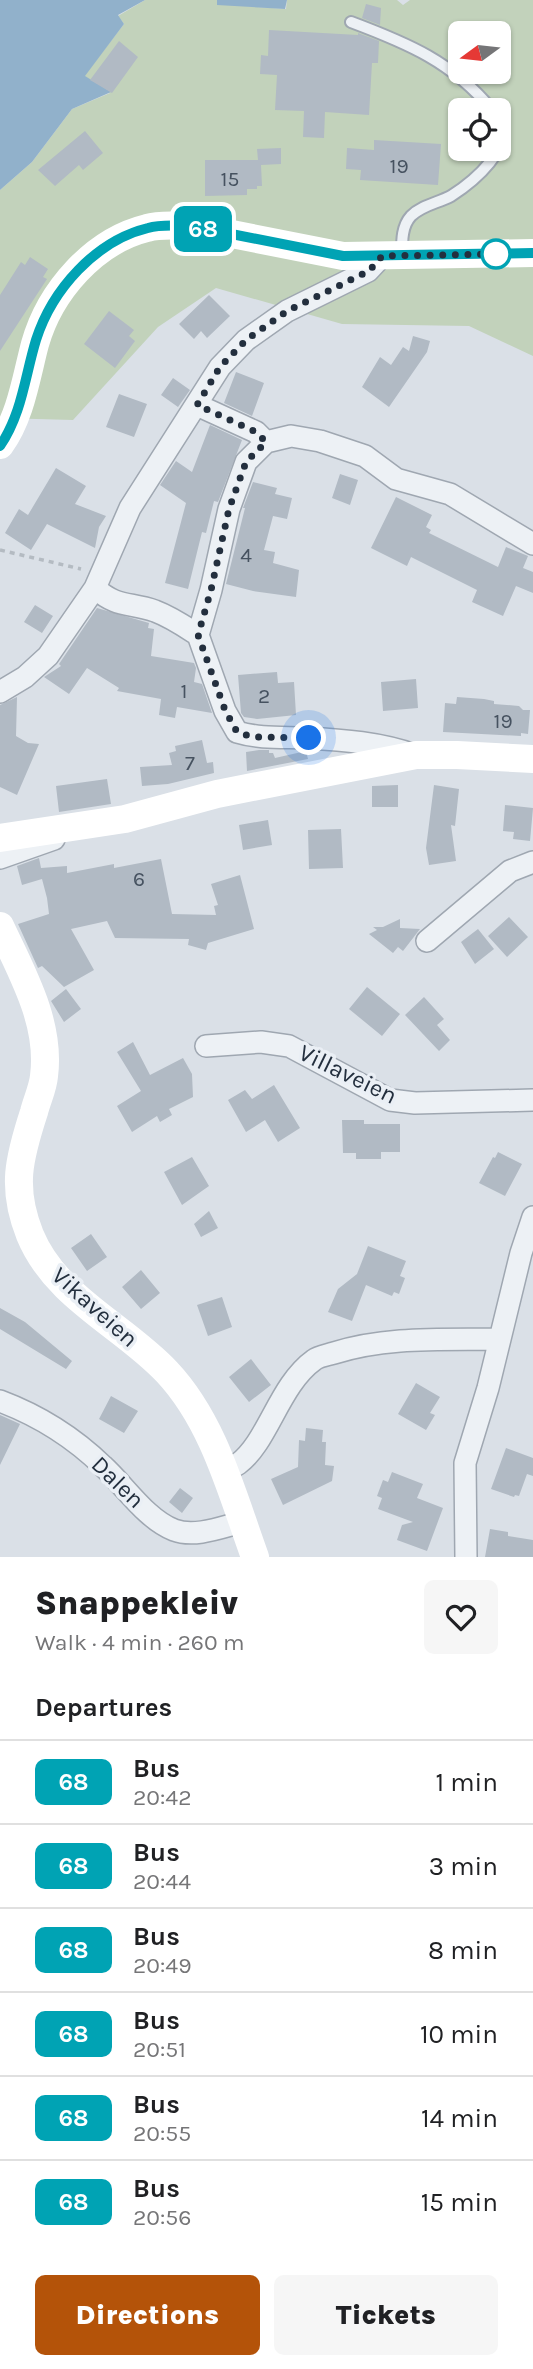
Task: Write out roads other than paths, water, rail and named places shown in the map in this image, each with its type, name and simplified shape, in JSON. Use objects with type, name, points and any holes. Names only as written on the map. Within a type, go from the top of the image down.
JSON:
[{"type":"main road","points":[[0,446],[17,414],[43,321],[71,279],[94,254],[111,243],[150,227],[191,226],[343,256],[533,253]]},
{"type":"main road","points":[[0,838],[125,819],[217,794],[416,755],[533,759]]},
{"type":"main road","name":"Vikaveien","points":[[0,926],[34,1003],[42,1027],[45,1051],[44,1078],[25,1140],[18,1180],[19,1201],[32,1238],[41,1256],[76,1297],[147,1354],[182,1390],[207,1430],[255,1557]]},
{"type":"street","points":[[0,692],[25,677],[48,656],[97,581],[130,508],[220,367],[246,340],[287,311],[369,271],[392,256]]},
{"type":"street","points":[[197,405],[256,432],[266,442]]},
{"type":"street","points":[[416,755],[391,746],[309,738],[253,737],[237,732],[225,710],[198,635],[229,509],[246,462],[266,442],[291,436],[320,441],[365,457],[396,479],[450,495],[533,544]]},
{"type":"street","points":[[97,581],[109,600],[154,611],[177,621],[198,635]]},
{"type":"street","points":[[0,858],[50,840],[125,819]]},
{"type":"street","points":[[427,941],[510,871],[533,862]]},
{"type":"street","name":"Villaveien","points":[[206,1046],[261,1042],[289,1046],[390,1100],[415,1103],[533,1100]]},
{"type":"street","points":[[466,1557],[465,1463],[488,1388],[521,1253],[533,1217]]},
{"type":"street","points":[[223,1470],[238,1464],[255,1445],[273,1412],[298,1376],[315,1359],[353,1347],[392,1342],[500,1339]]},
{"type":"street","name":"Dalen","points":[[0,1401],[34,1414],[70,1437],[102,1464],[152,1516],[176,1531],[202,1532],[243,1522]]},
{"type":"lane","points":[[351,22],[414,47],[446,65],[481,98]]},
{"type":"lane","points":[[392,256],[411,216],[429,204],[449,196],[491,161]]},
{"type":"water","points":[[0,0],[145,0],[118,15],[124,24],[85,76],[111,92],[72,109],[32,162],[0,190]]},
{"type":"water","points":[[217,0],[287,0],[285,9],[217,5]]}]
